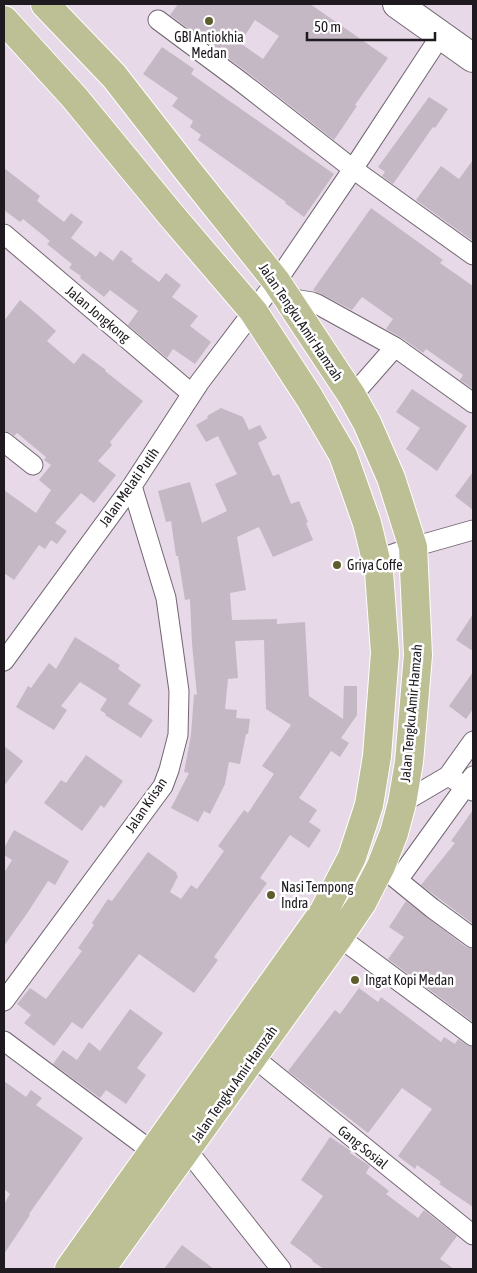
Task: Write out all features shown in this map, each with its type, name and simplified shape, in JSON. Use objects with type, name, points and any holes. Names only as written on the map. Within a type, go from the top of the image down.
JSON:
[{"type":"main road","name":"Jalan Tengku Amir Hamzah","points":[[45,4],[114,76],[282,289],[352,396],[367,423],[391,478],[413,547],[418,656],[409,762],[402,803],[394,832],[390,873],[362,904],[253,1057],[171,1157],[69,1269]]},
{"type":"main road","name":"Jalan Tengku Amir Hamzah","points":[[4,20],[74,97],[253,311],[309,397],[343,455],[367,523],[379,572],[385,653],[377,756],[369,805],[352,857],[324,911],[100,1269]]},
{"type":"street","points":[[413,8],[440,35],[473,58]]},
{"type":"street","points":[[158,20],[353,169],[473,255]]},
{"type":"street","name":"Jalan Melati Putih","points":[[4,661],[132,486],[192,394],[253,311],[282,289],[353,169],[440,35]]},
{"type":"street","name":"Jalan Jongkong","points":[[4,234],[192,394]]},
{"type":"street","points":[[282,289],[317,304],[395,348],[473,403]]},
{"type":"street","points":[[352,396],[395,348]]},
{"type":"street","points":[[4,442],[33,465]]},
{"type":"street","name":"Jalan Krisan","points":[[4,1001],[162,786],[169,770],[178,735],[179,691],[166,598],[132,486]]},
{"type":"street","points":[[376,560],[473,530]]},
{"type":"street","points":[[402,803],[448,776],[473,741]]},
{"type":"street","points":[[448,776],[471,784],[390,873],[432,908],[473,938]]},
{"type":"street","points":[[339,937],[473,1036]]},
{"type":"street","points":[[4,1041],[171,1157],[281,1269]]},
{"type":"street","name":"Gang Sosial","points":[[253,1057],[473,1235]]},
{"type":"building","points":[[178,4],[310,4],[388,58],[355,105],[357,106],[334,140],[170,15]],"holes":[[[255,20],[279,36],[263,59],[240,43]]]},
{"type":"building","points":[[162,47],[194,69],[191,74],[334,174],[304,217],[286,202],[198,140],[201,135],[190,127],[193,121],[172,106],[178,98],[143,74]]},
{"type":"building","points":[[429,97],[448,109],[393,184],[382,176],[385,172],[378,167]]},
{"type":"building","points":[[473,160],[473,241],[416,200],[441,166],[459,179]]},
{"type":"building","points":[[4,168],[40,196],[37,201],[64,222],[71,213],[83,222],[71,238],[96,257],[100,251],[113,261],[121,250],[133,259],[131,261],[159,282],[166,273],[181,285],[172,297],[198,316],[190,326],[211,342],[195,364],[173,349],[167,358],[128,325],[138,311],[110,290],[104,297],[69,268],[72,264],[47,244],[50,241],[23,219],[20,222],[4,210]]},
{"type":"building","points":[[371,208],[443,260],[440,263],[473,286],[473,389],[460,380],[463,375],[426,349],[423,353],[386,329],[393,319],[362,297],[352,310],[313,290]]},
{"type":"building","points":[[20,300],[56,331],[47,341],[74,364],[83,353],[143,401],[110,442],[112,445],[98,461],[116,475],[94,503],[81,493],[55,523],[67,531],[57,544],[51,540],[45,549],[39,545],[14,580],[4,573],[4,490],[36,513],[51,490],[39,480],[51,465],[44,460],[46,457],[17,433],[14,436],[4,431],[4,321]]},
{"type":"building","points":[[412,389],[467,426],[437,471],[406,449],[420,428],[396,412]]},
{"type":"building","points":[[221,408],[243,417],[249,430],[260,425],[267,438],[258,443],[266,461],[273,476],[279,474],[291,504],[299,501],[313,540],[273,557],[259,527],[237,537],[246,590],[230,593],[232,620],[277,619],[277,624],[305,622],[309,696],[343,719],[344,686],[357,686],[357,715],[341,738],[349,743],[340,757],[331,751],[299,798],[317,810],[309,822],[321,830],[309,848],[290,835],[260,878],[267,883],[214,957],[218,960],[194,993],[139,954],[82,1029],[72,1022],[54,1046],[24,1023],[31,1015],[17,1004],[30,988],[46,999],[82,951],[78,948],[94,925],[92,923],[108,899],[112,901],[148,852],[177,873],[178,876],[170,892],[181,899],[191,885],[197,889],[224,851],[218,846],[244,810],[248,813],[274,774],[262,766],[291,725],[266,709],[264,640],[235,641],[238,678],[228,679],[225,709],[237,710],[236,718],[250,719],[240,764],[229,762],[225,784],[210,814],[204,811],[198,822],[171,808],[189,773],[184,772],[191,735],[194,694],[197,695],[190,599],[185,600],[171,521],[166,522],[158,491],[190,482],[202,523],[227,511],[215,484],[237,474],[218,436],[206,442],[196,425]]},
{"type":"building","points":[[473,472],[473,510],[455,496]]},
{"type":"building","points":[[473,614],[473,651],[456,640]]},
{"type":"building","points":[[75,637],[120,665],[118,669],[141,685],[128,704],[153,720],[141,738],[105,715],[100,710],[107,699],[80,682],[61,706],[67,710],[54,730],[16,707],[28,686],[31,688],[49,663],[56,669]]},
{"type":"building","points":[[473,672],[473,709],[466,719],[449,706]]},
{"type":"building","points":[[4,746],[23,761],[4,786]]},
{"type":"building","points":[[86,755],[123,781],[104,808],[101,805],[82,831],[44,803],[61,780],[66,783]]},
{"type":"building","points":[[473,810],[473,924],[421,885],[455,843],[451,841]]},
{"type":"building","points":[[14,830],[69,861],[55,885],[48,881],[4,946],[4,873],[12,860],[4,855],[4,848]]},
{"type":"building","points":[[406,901],[466,947],[473,949],[473,1022],[388,959],[404,937],[389,927]]},
{"type":"building","points":[[359,988],[378,1002],[381,997],[441,1042],[444,1037],[455,1044],[458,1039],[473,1047],[473,1207],[439,1184],[441,1182],[417,1165],[415,1169],[398,1156],[432,1109],[402,1088],[368,1133],[288,1071],[335,1010],[340,1014]]},
{"type":"building","points":[[130,1009],[163,1033],[137,1068],[146,1075],[126,1104],[106,1090],[100,1098],[53,1064],[63,1050],[77,1060],[89,1042],[100,1051]]},
{"type":"building","points":[[4,1081],[26,1097],[31,1090],[42,1098],[36,1105],[83,1138],[29,1214],[4,1254],[4,1204],[10,1194],[4,1189]]},
{"type":"building","points":[[330,1137],[370,1166],[366,1173],[389,1191],[386,1194],[418,1218],[424,1210],[457,1236],[440,1259],[454,1269],[324,1269],[290,1243],[323,1196],[301,1180]]},
{"type":"building","points":[[182,1245],[214,1269],[164,1269]]},
{"type":"place","name":"GBI Antiokhia Medan","points":[[209,21]]},
{"type":"place","name":"Griya Coffe","points":[[337,565]]},
{"type":"place","name":"Nasi Tempong Indra","points":[[271,895]]},
{"type":"place","name":"Ingat Kopi Medan","points":[[355,980]]}]
